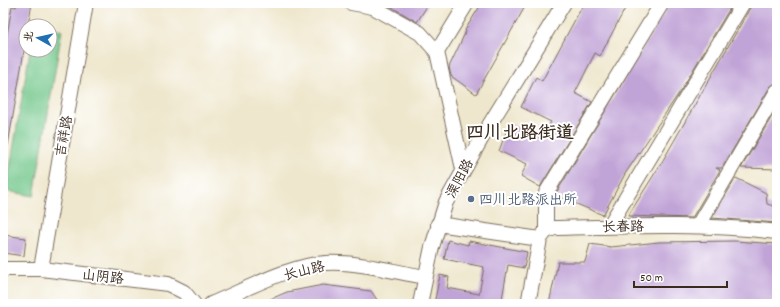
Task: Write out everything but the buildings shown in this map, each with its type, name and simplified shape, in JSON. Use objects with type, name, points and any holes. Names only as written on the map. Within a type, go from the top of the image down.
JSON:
[{"type":"street","name":"吉祥路","points":[[41,269],[86,3]]},
{"type":"street","points":[[351,3],[374,5],[420,32],[437,52],[463,169]]},
{"type":"street","points":[[437,52],[467,3]]},
{"type":"street","name":"溧阳路","points":[[420,304],[438,224],[446,202],[463,169],[564,3]]},
{"type":"street","points":[[528,304],[543,235],[546,193],[662,3]]},
{"type":"street","points":[[609,226],[743,3]]},
{"type":"street","points":[[698,225],[777,91]]},
{"type":"street","points":[[438,224],[543,235]]},
{"type":"street","name":"长春路","points":[[543,235],[555,228],[609,226],[698,225],[777,232]]},
{"type":"street","name":"长山路","points":[[211,304],[269,279],[317,264],[345,264],[425,277]]},
{"type":"street","name":"山阴路","points":[[3,269],[41,269],[168,284],[184,292],[194,304]]},
{"type":"green space","points":[[58,29],[62,30],[58,54]]},
{"type":"green space","points":[[29,58],[57,58],[34,196],[6,191]]},
{"type":"place","name":"四川北路派出所","points":[[471,199]]},
{"type":"district","name":"四川北路街道","points":[[520,132]]}]
